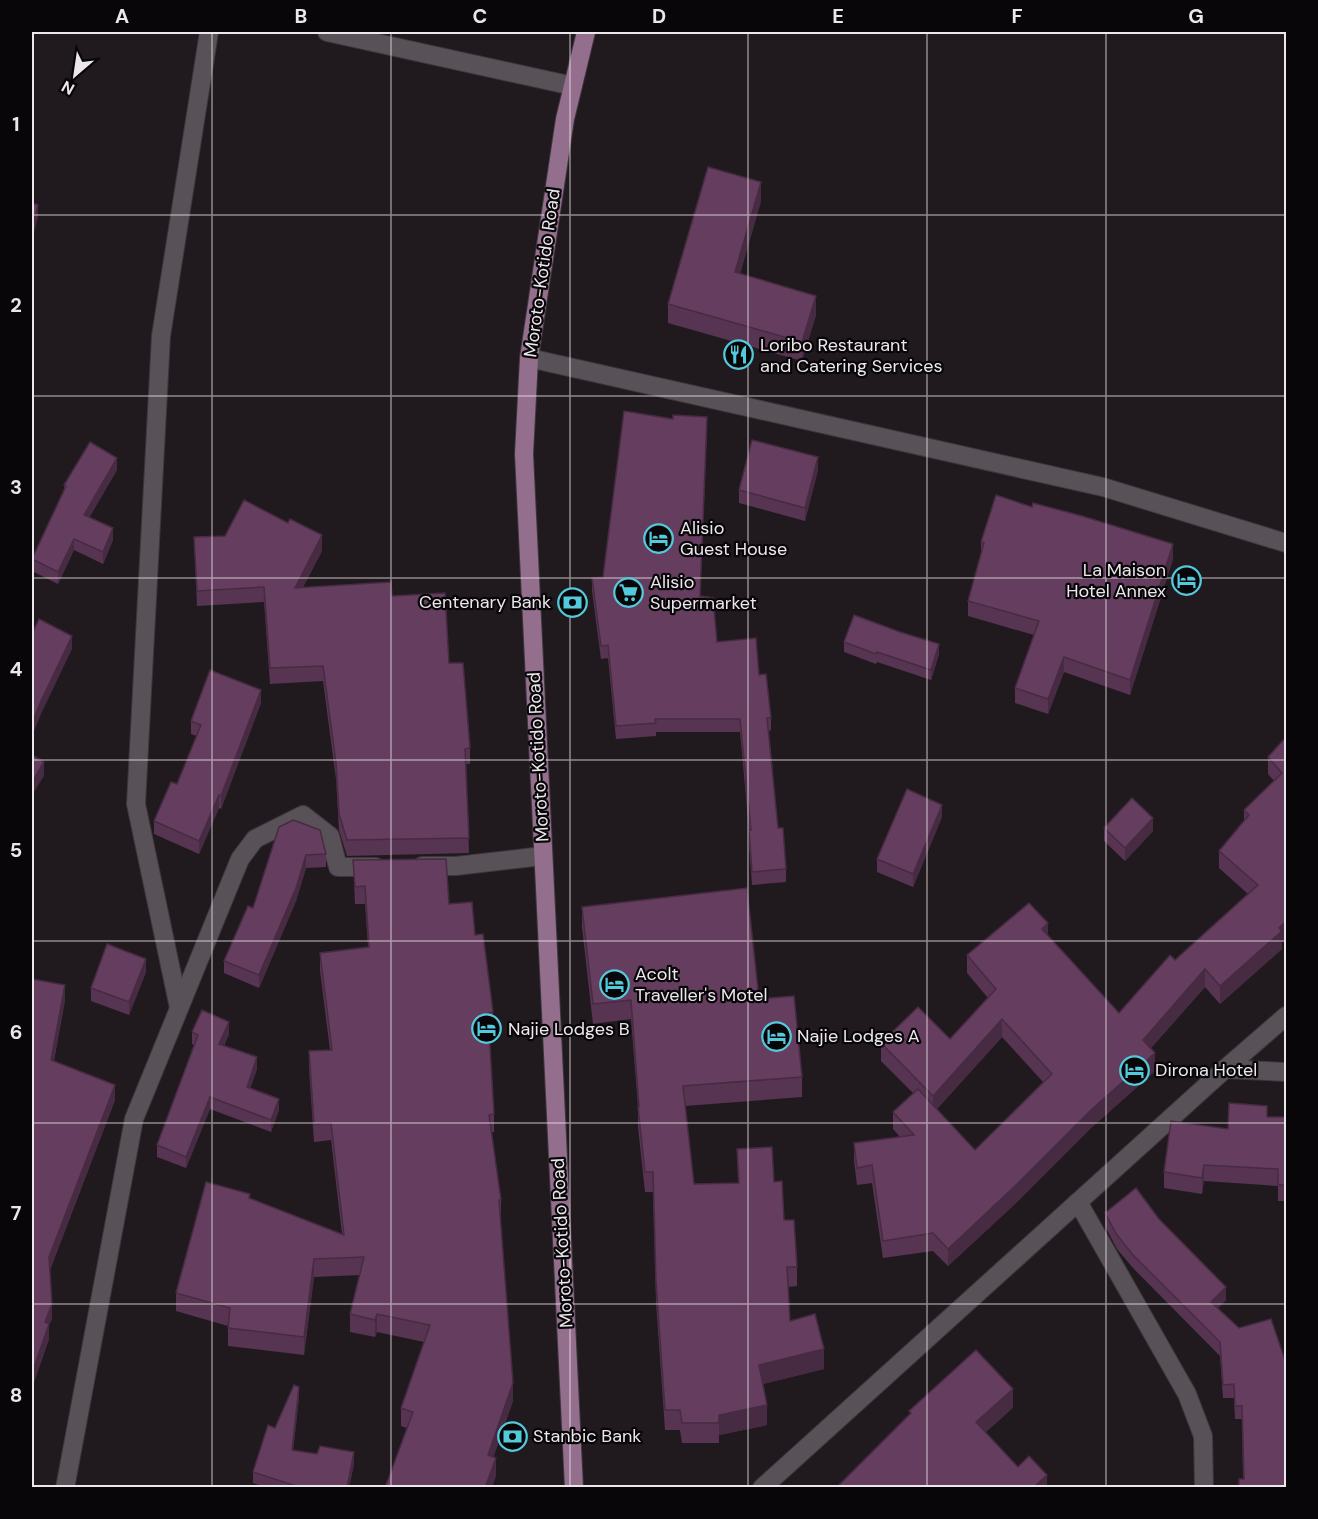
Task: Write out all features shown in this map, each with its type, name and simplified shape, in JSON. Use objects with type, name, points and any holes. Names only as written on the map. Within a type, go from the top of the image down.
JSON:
[{"type":"main road","name":"Moroto-Kotido Road","points":[[574,1488],[524,454],[529,358],[565,119],[586,32]]},
{"type":"street","points":[[179,1008],[136,804],[161,336],[209,32]]},
{"type":"street","points":[[327,32],[573,86]]},
{"type":"street","points":[[529,358],[1103,487],[1287,543]]},
{"type":"street","points":[[65,1488],[134,1119],[240,859],[255,839],[303,815],[330,836],[338,867],[456,866],[542,856]]},
{"type":"street","points":[[762,1488],[1225,1069],[1287,1016]]},
{"type":"street","points":[[1225,1069],[1287,1072]]},
{"type":"street","points":[[1078,1202],[1187,1394],[1203,1436],[1204,1488]]},
{"type":"building","points":[[708,167],[761,182],[735,272],[816,296],[802,342],[668,304]]},
{"type":"building","points":[[32,203],[38,205],[32,228]]},
{"type":"building","points":[[624,411],[673,419],[673,415],[707,417],[700,596],[713,598],[717,642],[756,638],[759,675],[766,674],[771,718],[767,718],[778,828],[783,828],[786,869],[752,872],[749,830],[751,830],[740,719],[655,719],[656,723],[616,726],[608,645],[601,646],[592,578],[603,577]]},
{"type":"building","points":[[752,440],[818,457],[805,508],[739,490]]},
{"type":"building","points":[[90,442],[117,458],[84,515],[113,528],[103,552],[74,539],[58,572],[32,559],[66,486],[64,485]]},
{"type":"building","points":[[996,495],[1032,507],[1033,503],[1082,516],[1173,544],[1130,680],[1064,657],[1048,699],[1015,688],[1039,621],[968,601],[984,543],[981,542]]},
{"type":"building","points":[[244,500],[288,523],[290,519],[322,535],[295,588],[391,582],[392,596],[445,593],[449,663],[463,663],[470,748],[465,749],[469,838],[347,840],[339,814],[336,763],[323,666],[270,668],[264,587],[197,591],[194,537],[225,536]]},
{"type":"building","points":[[854,615],[939,644],[931,670],[844,642]]},
{"type":"building","points":[[39,619],[72,636],[32,723],[32,634]]},
{"type":"building","points":[[210,670],[261,690],[221,796],[219,795],[199,841],[154,821],[171,782],[177,784],[201,725],[191,721]]},
{"type":"building","points":[[1287,736],[1287,920],[1279,928],[1282,931],[1220,986],[1205,969],[1143,1040],[1155,1053],[1091,1110],[948,1249],[933,1233],[883,1241],[872,1165],[857,1168],[854,1143],[914,1135],[893,1112],[918,1089],[975,1150],[1052,1074],[1002,1019],[933,1096],[881,1043],[918,1007],[950,1039],[996,989],[967,955],[1029,903],[1048,923],[1042,929],[1119,1013],[1170,955],[1175,960],[1258,885],[1219,851],[1249,815],[1244,810],[1282,773],[1268,757]]},
{"type":"building","points":[[32,755],[44,762],[32,782]]},
{"type":"building","points":[[907,789],[942,805],[913,874],[877,859]]},
{"type":"building","points":[[1132,798],[1153,818],[1125,848],[1104,828]]},
{"type":"building","points":[[293,820],[320,830],[326,854],[306,855],[296,888],[259,975],[224,961],[248,906],[253,908],[279,827]]},
{"type":"building","points":[[446,859],[449,904],[472,902],[475,935],[483,934],[493,1012],[488,1013],[494,1114],[489,1115],[501,1200],[499,1200],[513,1383],[488,1455],[496,1458],[485,1488],[385,1488],[413,1412],[401,1408],[430,1325],[377,1314],[375,1320],[350,1314],[364,1257],[314,1259],[304,1337],[228,1328],[230,1308],[176,1293],[206,1182],[250,1194],[249,1198],[344,1235],[331,1123],[314,1124],[309,1051],[332,1050],[320,953],[369,947],[365,886],[355,887],[353,860]]},
{"type":"building","points":[[747,888],[759,999],[794,996],[802,1077],[683,1086],[694,1184],[739,1183],[737,1149],[772,1147],[774,1182],[782,1181],[784,1220],[794,1220],[797,1267],[787,1267],[790,1321],[815,1314],[824,1349],[759,1365],[767,1405],[719,1415],[719,1423],[682,1423],[680,1410],[665,1410],[656,1282],[653,1172],[645,1172],[631,1000],[593,1004],[582,907]]},
{"type":"building","points":[[107,944],[146,959],[129,1002],[91,988]]},
{"type":"building","points":[[32,979],[65,985],[51,1060],[115,1085],[49,1257],[52,1304],[45,1322],[49,1324],[33,1370],[32,1369]]},
{"type":"building","points":[[202,1010],[229,1022],[219,1044],[257,1057],[247,1087],[279,1099],[271,1120],[210,1097],[186,1157],[157,1145],[198,1035],[192,1032]]},
{"type":"building","points":[[1229,1103],[1267,1106],[1267,1117],[1287,1117],[1287,1185],[1278,1185],[1278,1169],[1204,1165],[1202,1178],[1164,1172],[1171,1121],[1228,1129]]},
{"type":"building","points":[[1136,1188],[1159,1219],[1226,1287],[1211,1302],[1239,1328],[1271,1319],[1287,1366],[1287,1488],[1239,1488],[1239,1479],[1244,1479],[1242,1406],[1235,1406],[1234,1384],[1223,1385],[1220,1342],[1133,1255],[1117,1235],[1105,1213]]},
{"type":"building","points":[[976,1350],[1013,1389],[976,1422],[1018,1467],[1029,1456],[1047,1475],[1033,1488],[836,1488],[911,1413],[909,1411]]},
{"type":"building","points":[[294,1385],[299,1387],[292,1450],[317,1454],[320,1446],[354,1452],[347,1488],[302,1488],[253,1472],[268,1425],[275,1428]]},
{"type":"place","name":"Loribo Restaurant and Catering Services","points":[[739,355]]},
{"type":"place","name":"Alisio Guest House","points":[[659,538]]},
{"type":"place","name":"La Maison Hotel Annex","points":[[1187,580]]},
{"type":"place","name":"Alisio Supermarket","points":[[629,592]]},
{"type":"place","name":"Centenary Bank","points":[[572,602]]},
{"type":"place","name":"Acolt Traveller's Motel","points":[[614,984]]},
{"type":"place","name":"Najie Lodges B","points":[[487,1029]]},
{"type":"place","name":"Najie Lodges A","points":[[776,1036]]},
{"type":"place","name":"Dirona Hotel","points":[[1134,1070]]},
{"type":"place","name":"Stanbic Bank","points":[[512,1436]]}]
